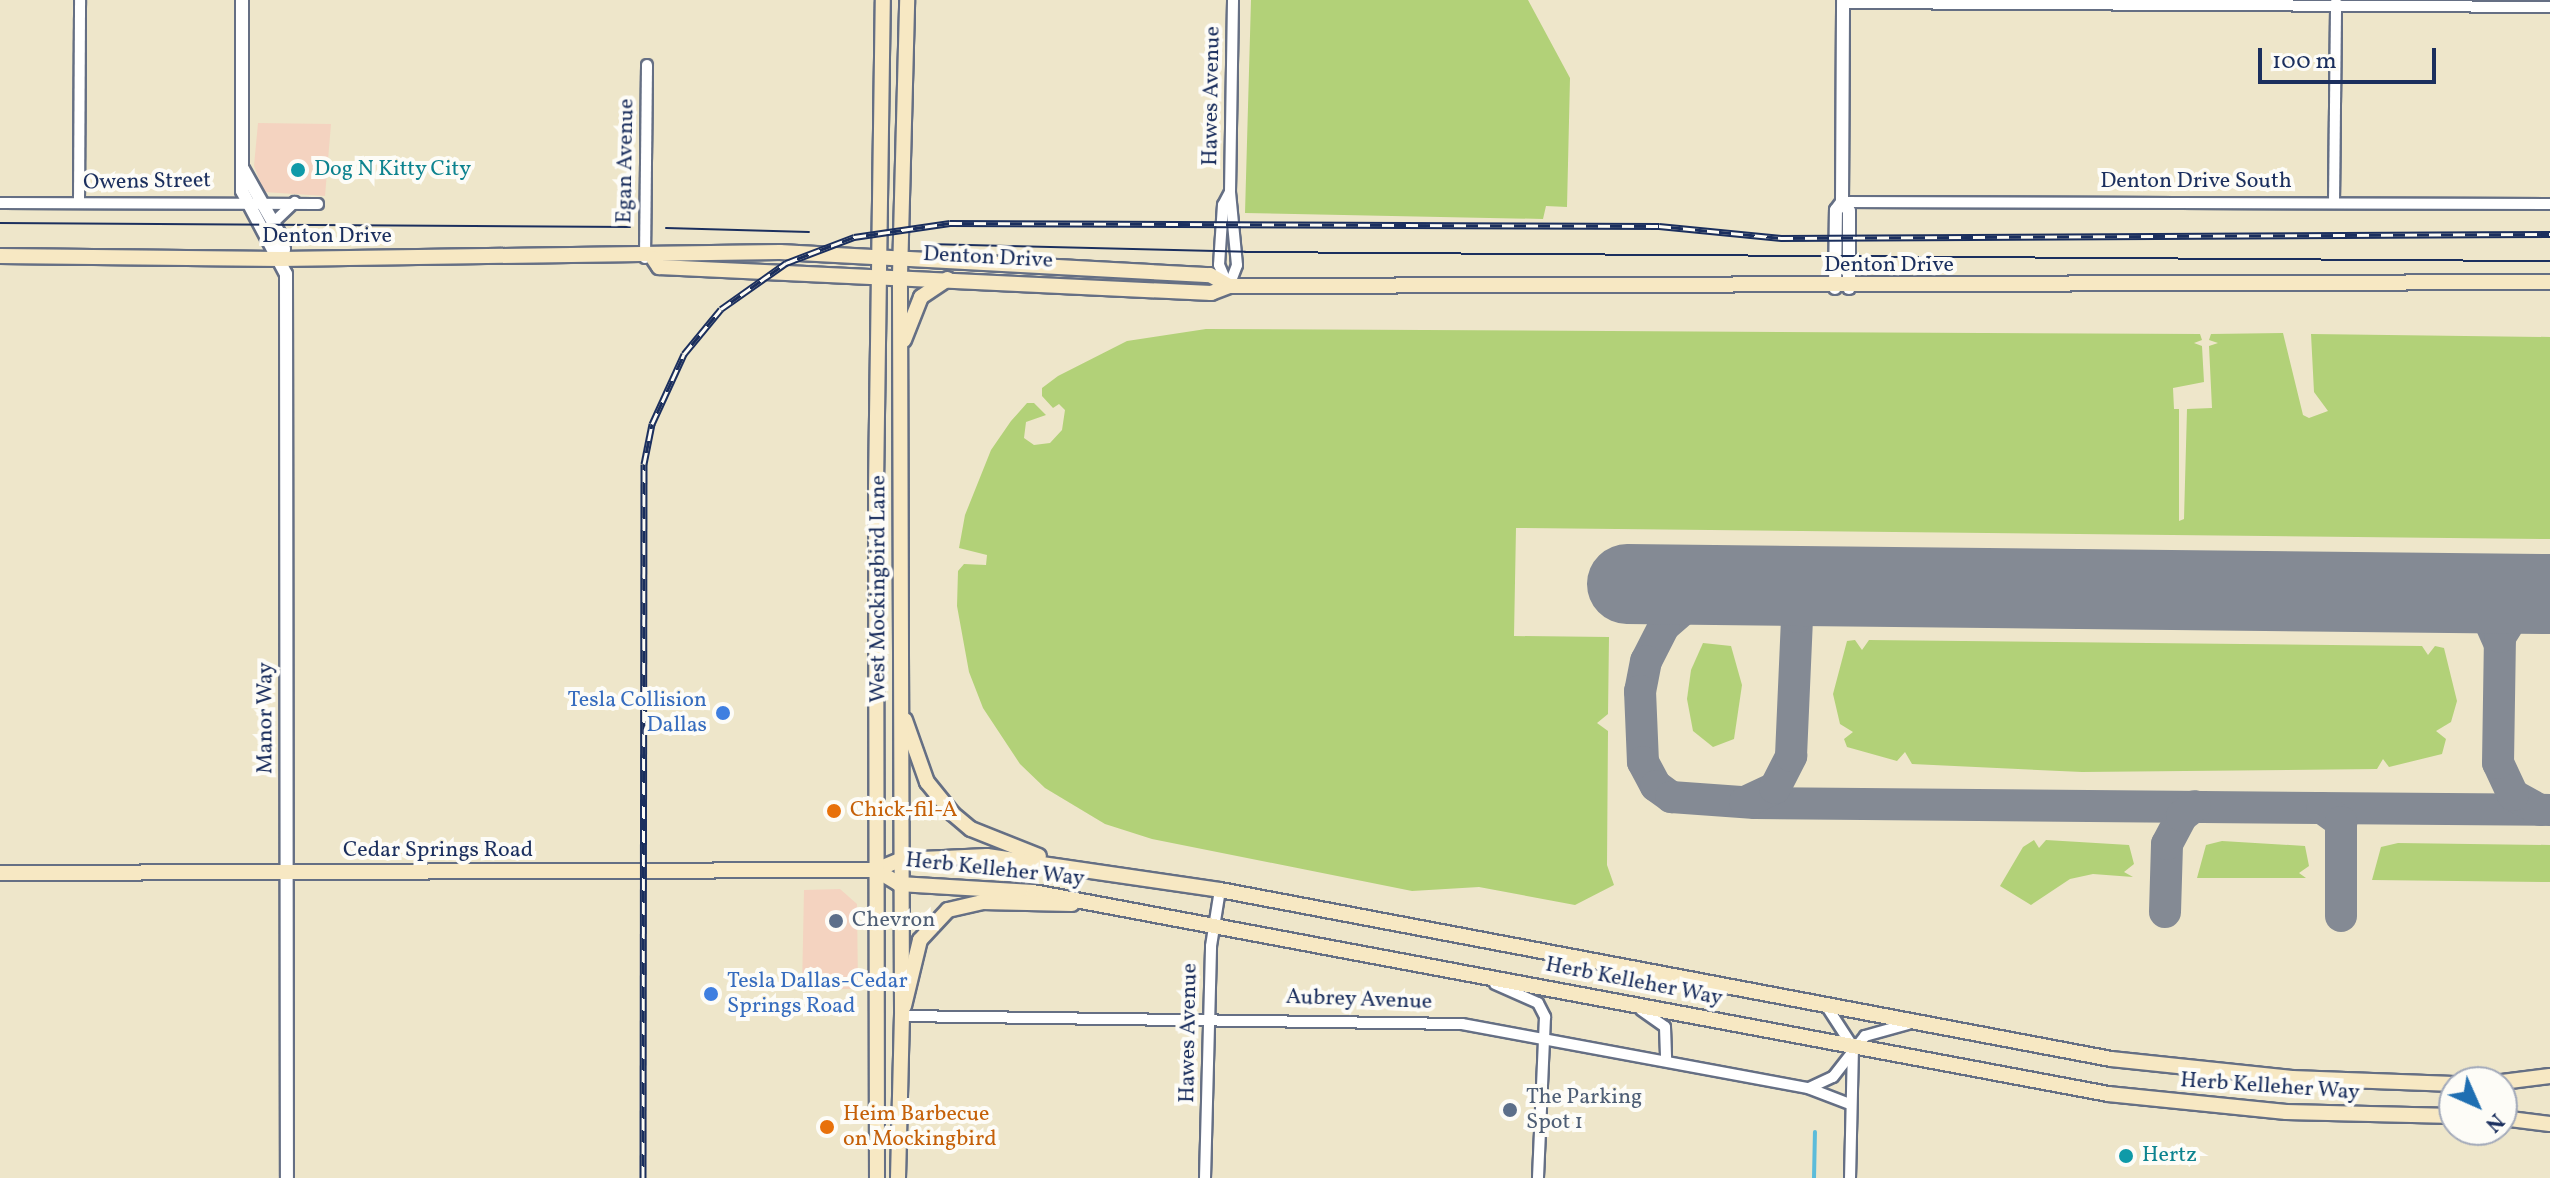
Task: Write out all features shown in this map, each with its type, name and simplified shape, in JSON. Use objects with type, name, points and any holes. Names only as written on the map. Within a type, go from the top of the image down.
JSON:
[{"type":"main road","name":"West Mockingbird Lane","points":[[877,1174],[876,487],[883,0]]},
{"type":"main road","name":"West Mockingbird Lane","points":[[898,1174],[902,1013],[899,884],[900,257],[907,0]]},
{"type":"main road","points":[[882,47],[906,47]]},
{"type":"main road","name":"Denton Drive","points":[[0,256],[649,258],[662,251],[900,257],[1210,275],[1229,286]]},
{"type":"main road","name":"Denton Drive","points":[[649,258],[659,267],[900,275],[1211,293],[1229,286],[1842,288],[2550,282]]},
{"type":"main road","points":[[900,355],[921,297],[950,278]]},
{"type":"main road","points":[[876,487],[900,488]]},
{"type":"main road","points":[[901,709],[927,782],[953,814],[971,829],[1065,866]]},
{"type":"main road","name":"Herb Kelleher Way","points":[[876,870],[900,860],[987,856],[1065,866],[1220,890],[1910,1024],[2161,1066],[2292,1078],[2438,1083]]},
{"type":"main road","name":"Cedar Springs Road","points":[[0,873],[876,870]]},
{"type":"main road","name":"Herb Kelleher Way","points":[[876,870],[899,884],[996,888],[1082,901],[1853,1047],[2156,1100],[2312,1113],[2438,1116]]},
{"type":"main road","points":[[902,1013],[912,989],[920,940],[948,910],[982,902],[1067,906],[1082,901]]},
{"type":"main road","points":[[2518,1080],[2550,1076]]},
{"type":"main road","points":[[2518,1120],[2550,1124]]},
{"type":"main road","points":[[877,1174],[898,1174]]},
{"type":"street","points":[[79,203],[80,0]]},
{"type":"street","name":"Manor Way","points":[[242,0],[243,169],[253,201],[286,274],[287,1178]]},
{"type":"street","name":"Hawes Avenue","points":[[1229,286],[1237,265],[1230,192],[1233,0]]},
{"type":"street","points":[[1842,288],[1836,210],[1842,202],[1843,2],[2336,3],[2550,7]]},
{"type":"street","points":[[2334,202],[2336,3]]},
{"type":"street","name":"Egan Avenue","points":[[647,65],[649,258]]},
{"type":"street","name":"Hawes Avenue","points":[[1229,286],[1219,265],[1223,205],[1230,192]]},
{"type":"street","name":"Owens Street","points":[[0,203],[253,201],[318,204]]},
{"type":"street","name":"Manor Way","points":[[253,201],[274,222],[284,249],[280,259]]},
{"type":"street","points":[[274,222],[295,202]]},
{"type":"street","name":"Denton Drive South","points":[[1842,202],[2550,204]]},
{"type":"street","name":"Hawes Avenue","points":[[1205,1178],[1214,924],[1220,890]]},
{"type":"street","points":[[1463,971],[1538,1003],[1545,1017],[1538,1178]]},
{"type":"street","points":[[1617,1000],[1654,1016],[1665,1027],[1666,1061]]},
{"type":"street","points":[[1827,1007],[1853,1047],[1850,1178]]},
{"type":"street","name":"Aubrey Avenue","points":[[902,1013],[1462,1024],[1808,1088],[1850,1104]]},
{"type":"street","points":[[1808,1088],[1833,1077],[1853,1047],[1882,1028],[1910,1024]]},
{"type":"shaded area","points":[[258,123],[331,124],[325,196],[264,192],[254,166]]},
{"type":"shaded area","points":[[840,889],[857,904],[858,989],[802,989],[804,890]]},
{"type":"green space","points":[[1251,0],[1528,0],[1570,78],[1567,207],[1546,206],[1543,219],[1245,213]]},
{"type":"green space","points":[[1206,329],[2200,334],[2202,340],[2194,343],[2202,346],[2204,382],[2173,388],[2174,409],[2179,409],[2179,521],[2184,519],[2187,409],[2212,408],[2209,346],[2218,343],[2209,340],[2211,334],[2283,333],[2303,415],[2309,418],[2328,411],[2314,392],[2311,334],[2550,337],[2550,539],[1516,528],[1514,636],[1609,637],[1608,714],[1597,723],[1608,731],[1607,865],[1614,885],[1575,905],[1479,887],[1412,891],[1152,839],[1105,824],[1045,788],[1020,764],[983,708],[969,672],[957,606],[958,571],[964,564],[986,565],[987,555],[959,548],[965,515],[991,450],[1011,421],[1027,403],[1034,403],[1046,415],[1026,422],[1024,438],[1034,445],[1050,443],[1062,430],[1065,410],[1059,404],[1053,408],[1042,396],[1042,388],[1058,376],[1127,341]]},
{"type":"green space","points":[[1855,640],[1862,650],[1869,640],[2422,646],[2428,655],[2435,646],[2444,648],[2457,701],[2451,722],[2436,731],[2446,739],[2442,754],[2389,767],[2383,759],[2377,769],[2082,772],[1912,764],[1905,752],[1897,761],[1847,747],[1844,739],[1853,732],[1840,724],[1833,694],[1847,641]]},
{"type":"green space","points":[[1703,643],[1731,646],[1742,685],[1734,739],[1713,747],[1693,731],[1687,699],[1691,670]]},
{"type":"green space","points":[[2034,840],[2039,848],[2046,840],[2129,845],[2134,864],[2124,872],[2133,877],[2093,874],[2070,879],[2031,905],[2000,886],[2023,847]]},
{"type":"green space","points":[[2222,841],[2305,846],[2309,866],[2299,873],[2306,878],[2197,878],[2206,845]]},
{"type":"green space","points":[[2398,843],[2550,845],[2550,882],[2372,880],[2381,847]]},
{"type":"waterway","points":[[1814,1178],[1815,1132]]},
{"type":"taxiway","points":[[1735,585],[1686,607],[1664,626],[1646,661],[1640,691],[1643,762],[1656,786],[1671,797],[1755,803],[2550,810]]},
{"type":"taxiway","points":[[1745,802],[1775,788],[1791,756],[1797,617],[1809,601],[1853,586]]},
{"type":"taxiway","points":[[2451,593],[2485,611],[2499,643]]},
{"type":"taxiway","points":[[2540,810],[2513,795],[2498,763],[2500,637],[2518,608],[2541,594]]},
{"type":"taxiway","points":[[2165,912],[2167,844],[2182,816],[2195,806]]},
{"type":"taxiway","points":[[2322,808],[2341,822],[2341,916]]},
{"type":"runway","points":[[1627,584],[2550,594]]},
{"type":"tram line","points":[[0,223],[630,227]]},
{"type":"tram line","points":[[666,228],[809,232]]},
{"type":"tram line","points":[[928,244],[1245,252],[2550,261]]},
{"type":"railway","points":[[643,1178],[644,464],[652,424],[684,354],[721,309],[786,263],[854,237],[950,223],[1659,226],[1781,238],[2550,234]]},
{"type":"place","name":"Dog N Kitty City","points":[[298,170]]},
{"type":"place","name":"Tesla Collision Dallas","points":[[723,713]]},
{"type":"place","name":"Chick-fil-A","points":[[834,811]]},
{"type":"place","name":"Chevron","points":[[836,921]]},
{"type":"place","name":"Tesla Dallas-Cedar Springs Road","points":[[711,994]]},
{"type":"place","name":"The Parking Spot 1","points":[[1510,1110]]},
{"type":"place","name":"Heim Barbecue on Mockingbird","points":[[827,1127]]},
{"type":"place","name":"Hertz","points":[[2126,1156]]}]
